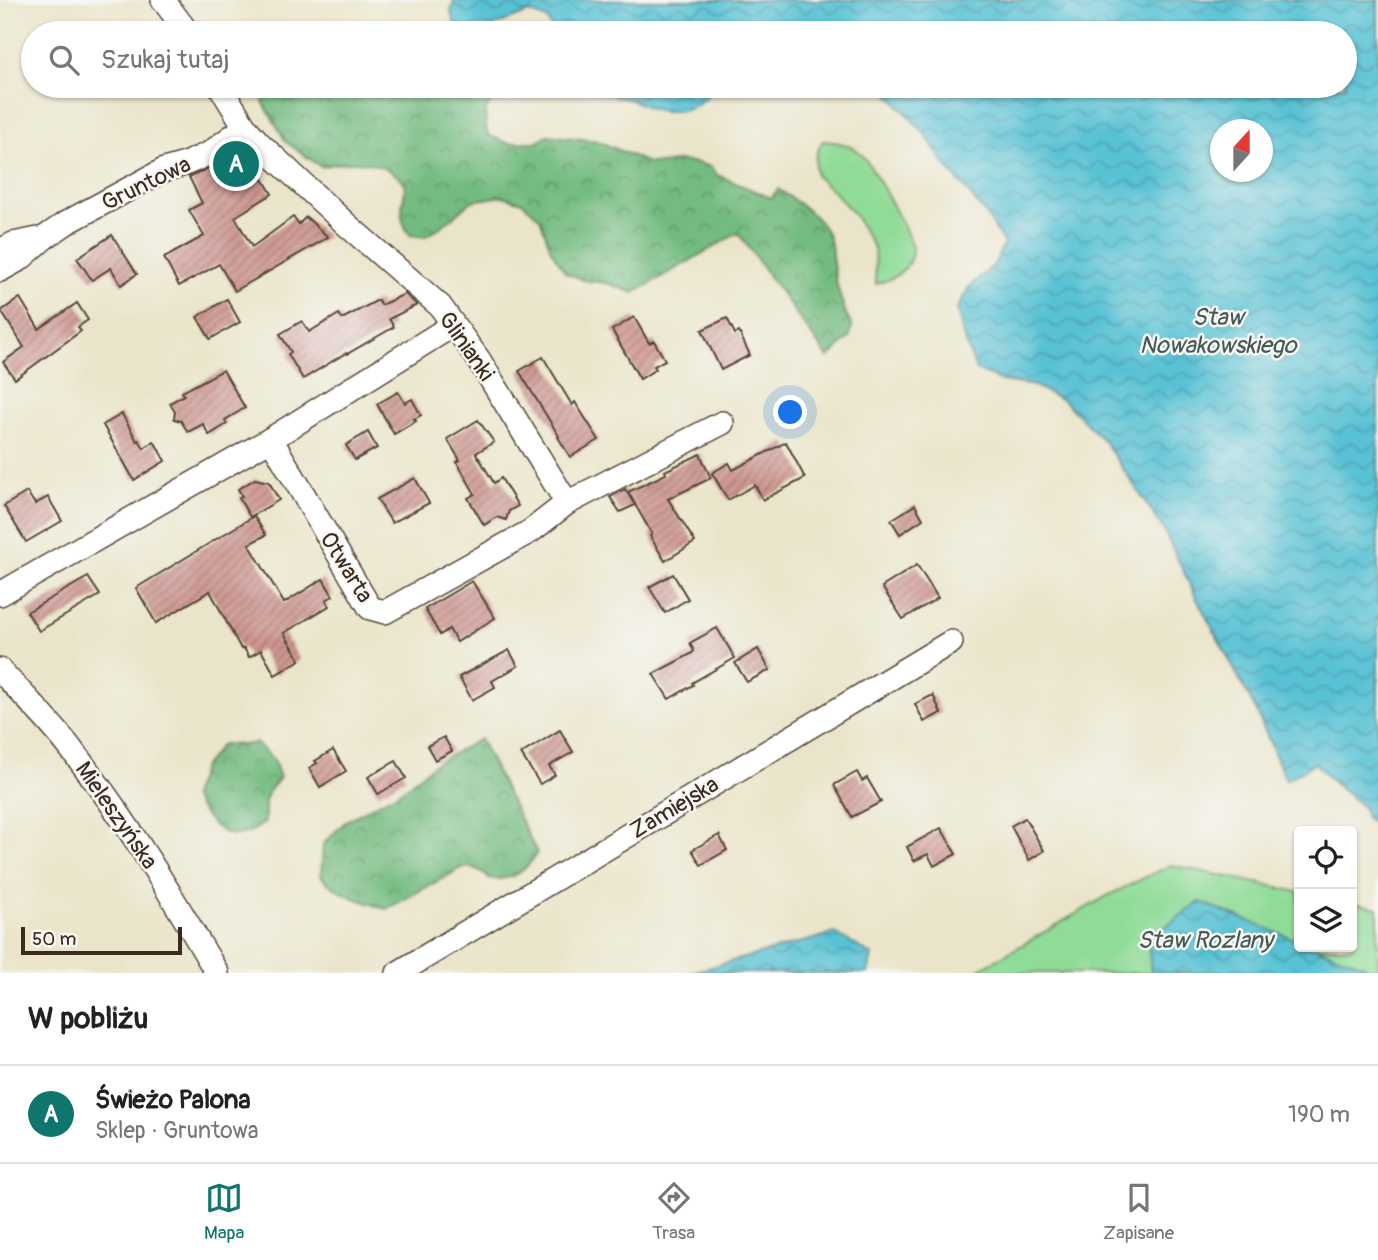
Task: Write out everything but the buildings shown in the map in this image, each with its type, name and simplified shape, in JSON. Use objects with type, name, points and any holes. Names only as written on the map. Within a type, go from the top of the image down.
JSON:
[{"type":"street","points":[[163,0],[179,21]]},
{"type":"street","name":"Glinianki","points":[[228,98],[260,144],[440,306],[479,360],[567,503]]},
{"type":"street","name":"Gruntowa","points":[[0,270],[20,259],[66,223],[164,170],[210,153],[246,127]]},
{"type":"street","name":"Gruntowa","points":[[0,251],[26,240],[44,238]]},
{"type":"street","points":[[0,594],[271,439],[453,325]]},
{"type":"street","points":[[567,503],[722,423]]},
{"type":"street","name":"Otwarta","points":[[271,439],[370,608],[385,612],[530,531],[567,503]]},
{"type":"street","name":"Zamiejska","points":[[398,973],[951,642]]},
{"type":"street","name":"Mieleszyńska","points":[[0,670],[70,747],[121,818],[217,973]]},
{"type":"green space","points":[[265,98],[494,98],[486,112],[488,135],[507,143],[537,142],[547,135],[598,141],[648,163],[679,161],[711,167],[717,175],[771,198],[778,189],[820,222],[829,237],[838,288],[852,327],[849,338],[828,358],[738,233],[634,293],[566,273],[551,250],[540,218],[522,202],[503,196],[472,201],[424,237],[410,235],[402,215],[405,183],[386,169],[366,163],[321,167],[286,142],[263,102]]},
{"type":"green space","points":[[823,141],[837,142],[854,148],[864,157],[898,216],[912,250],[905,269],[895,277],[876,284],[874,248],[854,214],[816,176],[816,158]]},
{"type":"green space","points":[[480,739],[537,853],[523,870],[505,878],[489,879],[476,869],[461,868],[386,909],[343,893],[321,876],[323,844],[346,821],[401,791],[436,763]]},
{"type":"green space","points":[[256,743],[274,760],[280,778],[269,791],[265,801],[265,822],[242,835],[222,832],[206,817],[192,796],[203,767],[222,744]]},
{"type":"green space","points":[[1171,865],[1294,891],[1294,952],[1357,952],[1357,904],[1378,908],[1378,973],[973,973],[1109,895]]},
{"type":"water","name":"Staw Nowakowskiego","points":[[454,0],[1378,0],[1378,821],[1375,823],[1366,818],[1363,807],[1315,763],[1286,780],[1256,710],[1161,525],[1104,441],[1064,401],[1035,386],[1002,381],[976,370],[963,335],[957,308],[970,286],[994,265],[1004,243],[985,213],[943,162],[925,134],[892,98],[1357,98],[1357,21],[548,21],[529,12],[506,21],[454,21],[451,13]]},
{"type":"water","points":[[623,98],[705,98],[691,107],[675,111],[654,109]]},
{"type":"water","name":"Staw Rozlany","points":[[1200,902],[1294,939],[1294,952],[1328,952],[1366,966],[1362,973],[1151,973],[1148,939]]},
{"type":"water","points":[[835,933],[872,955],[868,973],[689,973]]},
{"type":"place","name":"Świeżo Palona","points":[[236,164]]}]
